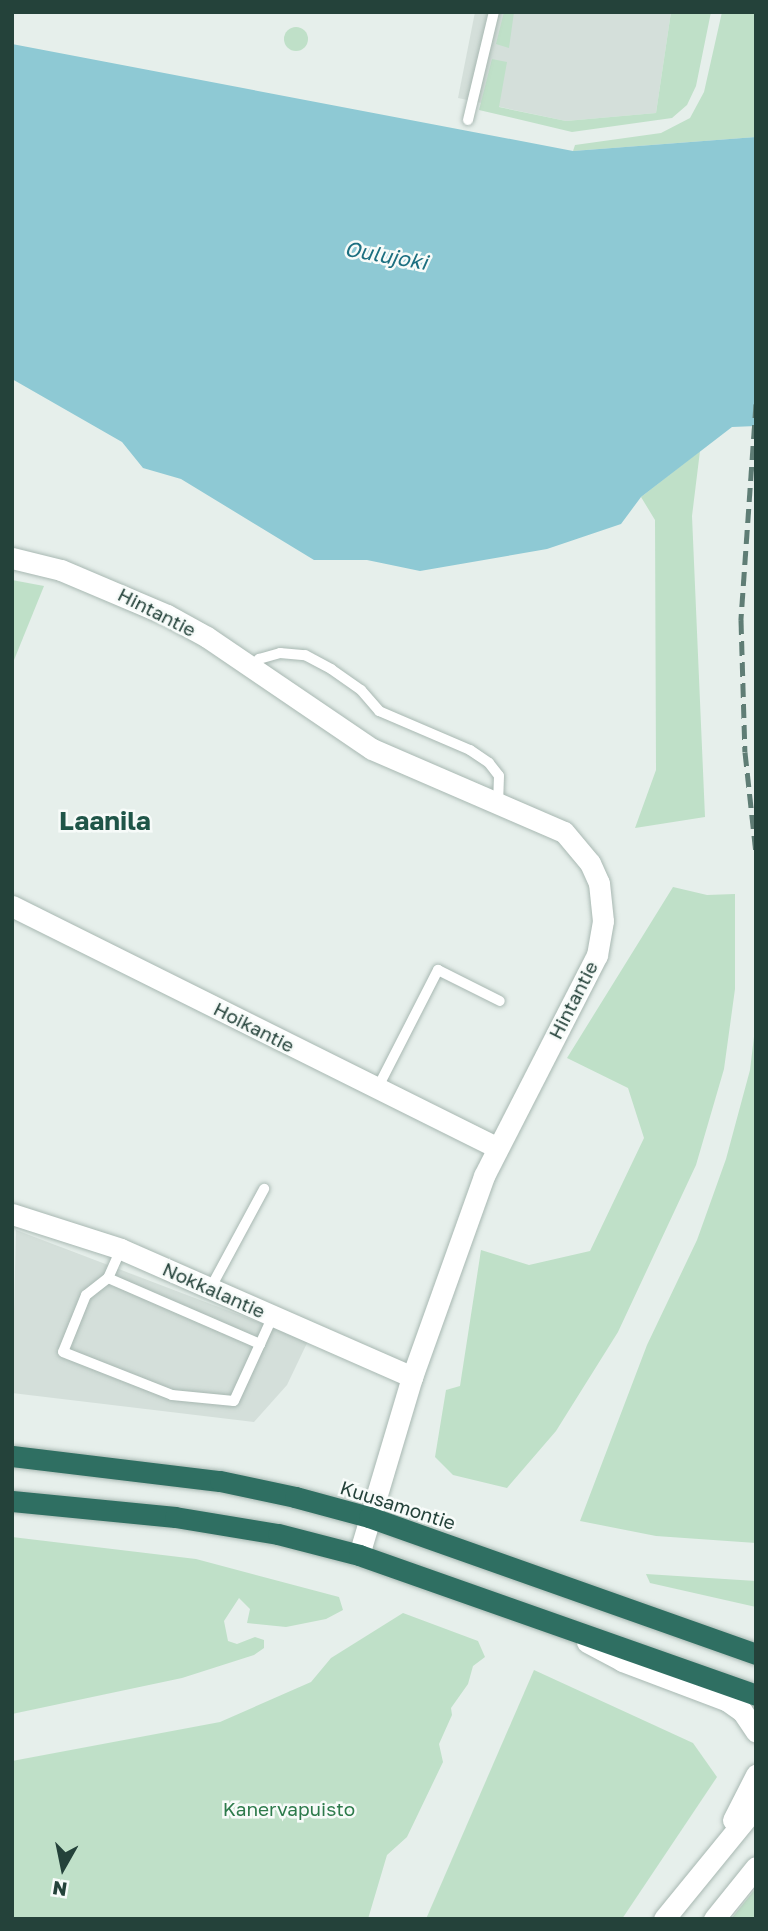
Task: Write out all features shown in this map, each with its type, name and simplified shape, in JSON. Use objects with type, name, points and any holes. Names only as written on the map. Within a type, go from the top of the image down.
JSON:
[{"type":"highway","name":"Kuusamontie","points":[[12,1456],[220,1481],[369,1517],[756,1654]]},
{"type":"highway","points":[[12,1501],[175,1517],[278,1534],[359,1555],[756,1695]]},
{"type":"street","name":"Hintantie","points":[[12,558],[119,592],[207,637],[372,749],[539,820],[578,846],[599,883],[603,921],[587,976],[496,1147],[412,1377],[359,1555]]},
{"type":"street","name":"Hoikantie","points":[[12,906],[496,1147]]},
{"type":"street","name":"Nokkalantie","points":[[12,1214],[121,1250],[412,1377]]},
{"type":"street","points":[[545,1619],[622,1661],[726,1700],[741,1711],[756,1732]]},
{"type":"street","points":[[730,1644],[756,1647]]},
{"type":"street","points":[[716,1852],[756,1775]]},
{"type":"street","points":[[664,1919],[756,1806]]},
{"type":"street","points":[[714,1919],[756,1867]]},
{"type":"lane","points":[[468,120],[494,12]]},
{"type":"lane","points":[[252,667],[259,659],[280,653],[305,656],[331,669],[361,690],[379,711],[431,737],[470,750],[489,763],[499,776],[498,804]]},
{"type":"lane","points":[[377,1089],[438,970],[500,1001]]},
{"type":"lane","points":[[210,1289],[264,1189]]},
{"type":"lane","points":[[121,1250],[107,1278],[86,1295],[63,1352],[172,1395],[234,1401],[272,1316]]},
{"type":"lane","points":[[107,1278],[260,1344]]},
{"type":"shaded area","points":[[475,12],[671,12],[656,113],[566,121],[458,98]]},
{"type":"shaded area","points":[[16,1230],[308,1341],[287,1385],[254,1422],[12,1393]]},
{"type":"green space","points":[[504,12],[514,12],[509,48],[496,44]]},
{"type":"green space","points":[[671,12],[711,12],[696,86],[687,105],[672,118],[572,132],[479,110],[492,59],[507,62],[499,107],[566,121],[656,113]]},
{"type":"green space","points":[[722,12],[756,12],[756,137],[573,151],[575,145],[661,133],[690,118],[704,92]]},
{"type":"green space","points":[[296,27],[307,34],[308,39],[301,50],[296,51],[285,44],[284,39],[291,28]]},
{"type":"green space","points":[[700,451],[692,516],[705,817],[635,828],[656,770],[655,520],[641,497]]},
{"type":"green space","points":[[12,580],[44,586],[12,665]]},
{"type":"green space","points":[[673,887],[707,895],[735,894],[735,989],[724,1069],[696,1165],[618,1332],[556,1431],[507,1488],[453,1475],[435,1457],[446,1390],[460,1386],[481,1250],[529,1265],[590,1251],[644,1138],[628,1088],[567,1058]]},
{"type":"green space","points":[[756,1020],[756,1543],[656,1536],[580,1521],[647,1345],[697,1240],[726,1159],[750,1070]]},
{"type":"green space","points":[[12,1537],[196,1559],[339,1597],[343,1610],[326,1619],[286,1627],[247,1623],[250,1609],[239,1598],[224,1621],[228,1641],[237,1644],[255,1637],[264,1640],[264,1648],[254,1655],[182,1678],[12,1714]]},
{"type":"green space","points":[[646,1574],[756,1581],[756,1607],[650,1583]]},
{"type":"green space","name":"Kanervapuisto","points":[[403,1613],[478,1641],[485,1657],[473,1666],[468,1684],[451,1708],[452,1715],[439,1744],[443,1762],[407,1837],[387,1855],[368,1919],[12,1919],[12,1761],[220,1722],[311,1682],[331,1658]]},
{"type":"green space","points":[[534,1670],[693,1743],[717,1777],[622,1919],[426,1919]]},
{"type":"green space","points":[[756,1888],[756,1919],[731,1919]]},
{"type":"water","name":"Oulujoki","points":[[12,44],[573,151],[756,137],[756,426],[732,427],[641,497],[621,524],[547,549],[420,571],[367,560],[314,560],[181,479],[143,468],[122,442],[12,379]]},
{"type":"railway","points":[[756,404],[741,620],[745,752],[756,854]]},
{"type":"district","name":"Laanila","points":[[105,821]]}]
